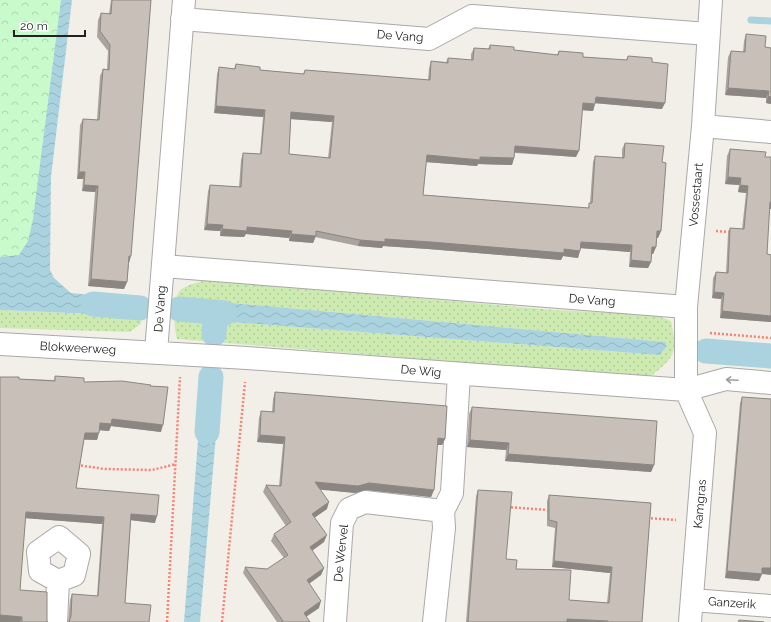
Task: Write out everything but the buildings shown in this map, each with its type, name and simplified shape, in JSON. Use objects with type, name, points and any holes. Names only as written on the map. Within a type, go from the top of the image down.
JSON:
[{"type":"street","name":"Vossestaart","points":[[686,390],[686,307],[703,126],[711,0]]},
{"type":"street","name":"De Vang","points":[[156,352],[183,10],[429,39],[472,16],[708,34]]},
{"type":"street","points":[[703,126],[771,132]]},
{"type":"street","name":"De Vang","points":[[163,266],[686,307]]},
{"type":"street","name":"Blokweerweg","points":[[0,344],[156,352]]},
{"type":"street","name":"De Wig","points":[[156,352],[686,390],[726,379],[771,383]]},
{"type":"street","points":[[434,622],[444,528],[443,511],[452,493],[459,374]]},
{"type":"street","name":"Kamgras","points":[[686,390],[705,433],[690,622]]},
{"type":"street","name":"De Wervel","points":[[335,622],[342,523],[349,509],[365,502],[443,511]]},
{"type":"street","points":[[56,622],[58,581]]},
{"type":"street","name":"Ganzerik","points":[[692,600],[771,606]]},
{"type":"path","points":[[693,228],[737,233]]},
{"type":"path","points":[[686,331],[771,338]]},
{"type":"path","points":[[167,622],[182,354]]},
{"type":"path","points":[[222,622],[247,358]]},
{"type":"path","points":[[75,464],[105,469],[152,470],[176,464]]},
{"type":"path","points":[[502,507],[549,510]]},
{"type":"path","points":[[643,517],[698,522]]},
{"type":"green space","points":[[0,0],[69,0],[32,301],[0,301]]},
{"type":"green space","points":[[207,280],[555,310],[656,315],[671,321],[674,348],[672,354],[664,365],[649,378],[177,339],[174,312],[179,291],[192,284]],"holes":[[[199,300],[665,342],[667,346],[660,355],[193,319],[192,304]]]},
{"type":"green space","points":[[127,305],[142,305],[141,324],[130,332],[0,328],[0,310],[120,315],[126,310]]},
{"type":"water","points":[[61,0],[72,0],[51,177],[50,270],[54,278],[71,293],[123,298],[127,301],[127,307],[120,315],[0,310],[0,257],[19,255],[28,241],[33,219]]},
{"type":"water","points":[[199,300],[665,342],[667,346],[660,355],[192,319],[190,314],[192,304]]},
{"type":"water","points":[[718,348],[771,351],[771,361],[718,357]]},
{"type":"water","points":[[206,397],[219,400],[200,622],[184,622],[201,401]]},
{"type":"waterway","points":[[751,20],[771,21]]},
{"type":"waterway","points":[[93,304],[140,308]]},
{"type":"waterway","points":[[179,309],[225,313]]},
{"type":"waterway","points":[[214,334],[216,312]]},
{"type":"waterway","points":[[706,351],[771,356]]},
{"type":"waterway","points":[[207,432],[211,377]]}]
